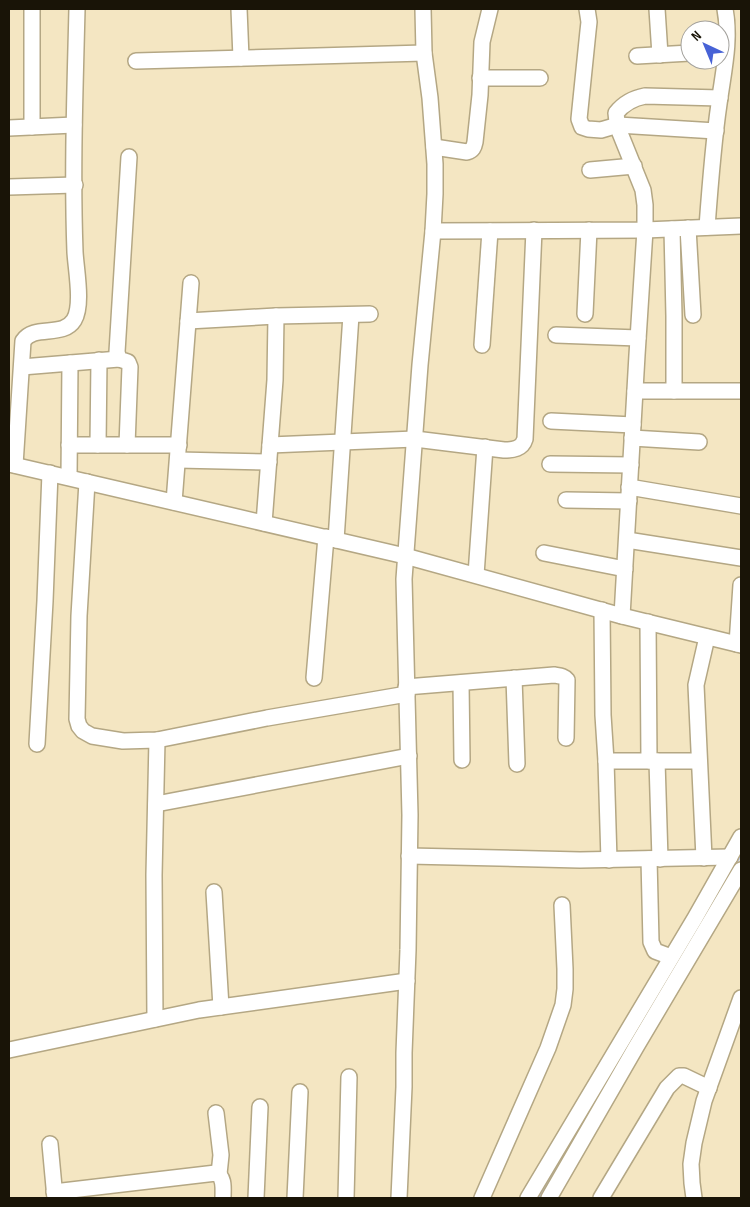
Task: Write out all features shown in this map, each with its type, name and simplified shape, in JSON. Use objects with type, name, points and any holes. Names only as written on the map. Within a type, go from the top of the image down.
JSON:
[{"type":"street","points":[[32,9],[32,127]]},
{"type":"street","points":[[77,9],[74,125],[77,314],[72,323],[65,328],[36,333],[25,338],[23,341],[12,465],[405,556],[622,616],[739,645],[741,585]]},
{"type":"street","points":[[239,9],[241,58]]},
{"type":"street","points":[[399,1198],[404,1087],[409,856],[409,756],[403,600],[414,439],[435,194],[434,147],[424,53],[423,9]]},
{"type":"street","points":[[434,147],[467,152],[474,148],[482,42],[490,9],[494,9]]},
{"type":"street","points":[[587,9],[589,22],[579,119],[582,127],[601,130],[618,125],[716,131]]},
{"type":"street","points":[[657,9],[660,55]]},
{"type":"street","points":[[136,61],[424,53]]},
{"type":"street","points":[[637,56],[680,54]]},
{"type":"street","points":[[706,227],[722,70]]},
{"type":"street","points":[[480,78],[540,78]]},
{"type":"street","points":[[622,616],[645,205],[644,190],[620,133],[616,113],[629,101],[638,97],[720,98]]},
{"type":"street","points":[[9,128],[74,125]]},
{"type":"street","points":[[119,359],[117,352],[129,157]]},
{"type":"street","points":[[590,170],[634,166]]},
{"type":"street","points":[[9,187],[74,185]]},
{"type":"street","points":[[432,231],[645,230],[741,226]]},
{"type":"street","points":[[672,228],[674,391]]},
{"type":"street","points":[[688,228],[693,315]]},
{"type":"street","points":[[270,445],[414,439],[504,450],[516,449],[524,444],[526,440],[534,230]]},
{"type":"street","points":[[585,314],[589,230]]},
{"type":"street","points":[[482,345],[490,231]]},
{"type":"street","points":[[174,502],[191,283]]},
{"type":"street","points":[[188,321],[276,316],[370,314]]},
{"type":"street","points":[[314,678],[343,441],[351,315]]},
{"type":"street","points":[[264,523],[275,380],[276,316]]},
{"type":"street","points":[[556,335],[638,338]]},
{"type":"street","points":[[22,367],[119,359],[128,362],[130,367],[127,445]]},
{"type":"street","points":[[98,445],[100,360]]},
{"type":"street","points":[[69,478],[70,363]]},
{"type":"street","points":[[635,391],[741,391]]},
{"type":"street","points":[[551,422],[632,431],[699,442]]},
{"type":"street","points":[[69,445],[127,445],[179,453],[269,462]]},
{"type":"street","points":[[476,575],[485,447]]},
{"type":"street","points":[[550,464],[631,466]]},
{"type":"street","points":[[37,744],[50,473]]},
{"type":"street","points":[[87,482],[79,616],[77,719],[83,731],[92,736],[123,741],[157,740],[461,682],[554,675],[565,677],[567,680],[566,738]]},
{"type":"street","points":[[566,500],[629,494],[741,506]]},
{"type":"street","points":[[626,540],[741,558]]},
{"type":"street","points":[[544,553],[625,569]]},
{"type":"street","points":[[602,610],[603,715],[609,860]]},
{"type":"street","points":[[648,622],[654,859],[650,942],[655,951],[671,957]]},
{"type":"street","points":[[704,858],[696,685],[707,637]]},
{"type":"street","points":[[514,678],[517,764]]},
{"type":"street","points":[[461,682],[462,760]]},
{"type":"street","points":[[155,1019],[154,875],[157,740]]},
{"type":"street","points":[[156,804],[409,756]]},
{"type":"street","points":[[606,760],[699,761]]},
{"type":"street","points":[[528,1198],[741,836]]},
{"type":"street","points":[[409,856],[580,860],[730,857]]},
{"type":"street","points":[[550,1198],[636,1047],[741,870]]},
{"type":"street","points":[[214,892],[221,1007]]},
{"type":"street","points":[[482,1198],[548,1048],[563,1005],[565,969],[562,905]]},
{"type":"street","points":[[9,1050],[221,1007],[407,981]]},
{"type":"street","points":[[694,1198],[691,1164],[704,1101],[736,1025],[741,998]]},
{"type":"street","points":[[603,1197],[667,1088],[674,1080],[678,1076],[684,1076],[709,1088]]},
{"type":"street","points":[[346,1198],[349,1077]]},
{"type":"street","points":[[295,1198],[300,1092]]},
{"type":"street","points":[[256,1198],[260,1107]]},
{"type":"street","points":[[216,1113],[221,1155],[219,1174],[222,1177],[222,1198]]},
{"type":"street","points":[[50,1144],[54,1195],[210,1173],[219,1174]]},
{"type":"waterway","points":[[725,882],[741,854]]},
{"type":"waterway","points":[[538,1198],[604,1087]]}]
